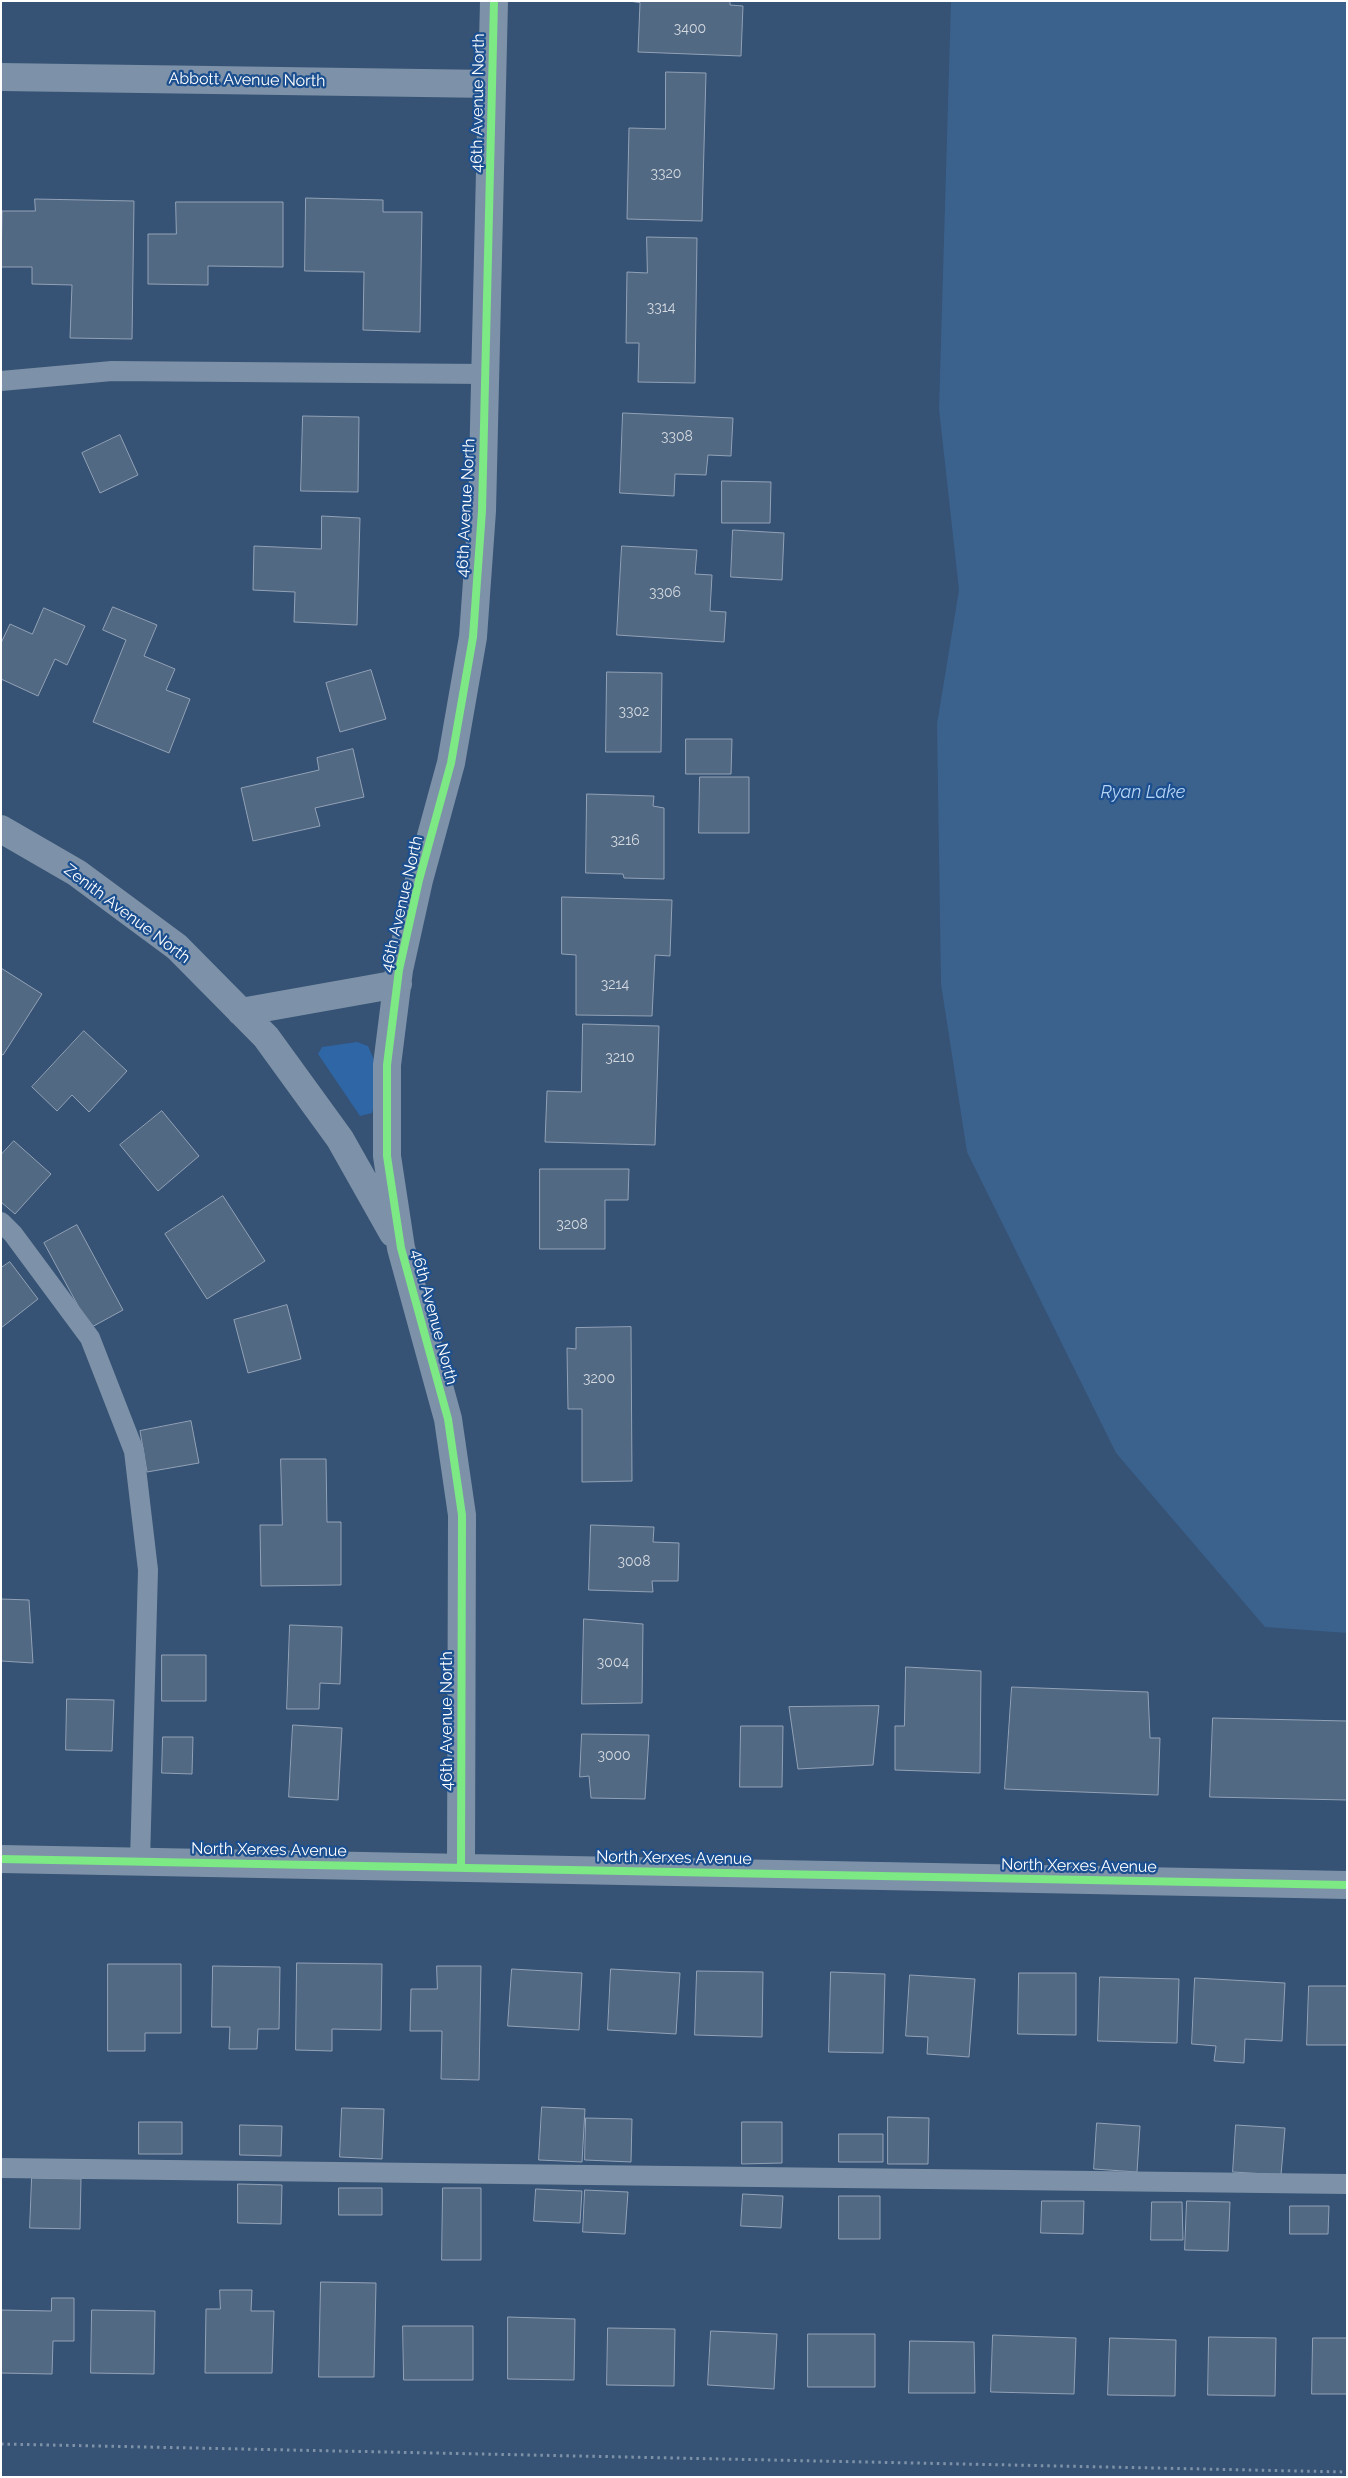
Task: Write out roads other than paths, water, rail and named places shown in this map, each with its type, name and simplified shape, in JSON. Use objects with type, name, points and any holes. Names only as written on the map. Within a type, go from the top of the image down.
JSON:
[{"type":"street","name":"46th Avenue North","points":[[461,1868],[462,1515],[448,1419],[401,1248],[387,1156],[387,1065],[398,984],[419,880],[451,763],[473,637],[482,511],[494,1]]},
{"type":"street","name":"Abbott Avenue North","points":[[1,77],[492,84]]},
{"type":"street","name":"Zenith Avenue North","points":[[1,829],[77,873],[177,947],[266,1037],[340,1138],[401,1248]]},
{"type":"street","points":[[242,1012],[398,984]]},
{"type":"street","name":"North Xerxes Avenue","points":[[1,1859],[1347,1886]]},
{"type":"lane","points":[[1,381],[112,371],[485,374]]},
{"type":"lane","points":[[1,1222],[90,1338],[134,1451],[148,1570],[140,1861]]},
{"type":"lane","points":[[1,2168],[1347,2184]]},
{"type":"water","name":"Ryan Lake","points":[[951,1],[1347,1],[1347,1633],[1265,1627],[1116,1453],[967,1152],[941,984],[937,724],[959,590],[939,409]]}]
